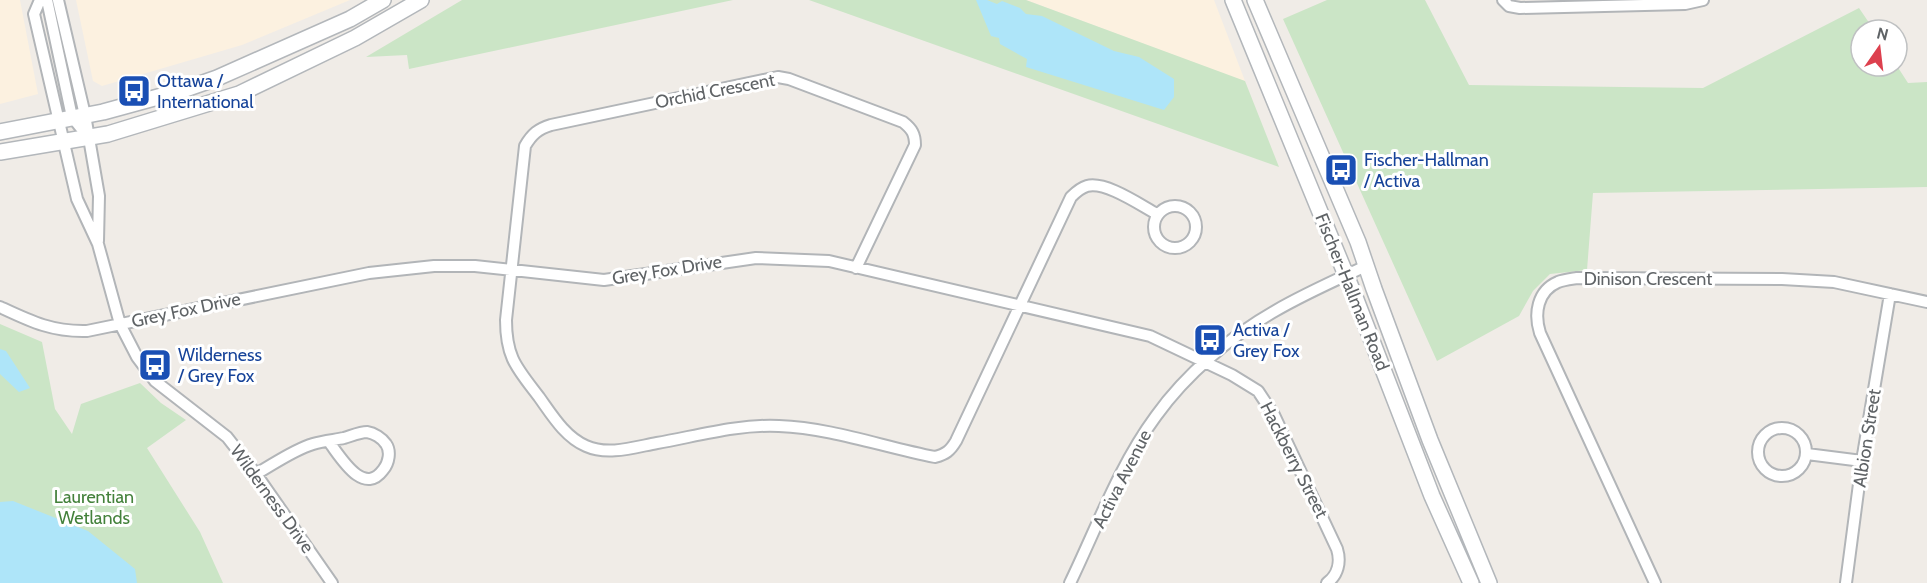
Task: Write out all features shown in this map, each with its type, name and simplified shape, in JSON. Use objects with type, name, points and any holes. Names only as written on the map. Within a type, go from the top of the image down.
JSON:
[{"type":"main road","points":[[0,132],[103,112],[180,91],[217,78],[350,19],[383,0]]},
{"type":"main road","points":[[0,152],[108,134],[239,94],[362,34],[421,0]]},
{"type":"main road","name":"Fischer-Hallman Road","points":[[1233,0],[1347,275],[1432,496],[1471,583]]},
{"type":"main road","name":"Fischer-Hallman Road","points":[[1255,0],[1358,242],[1430,440],[1489,583]]},
{"type":"street","points":[[40,0],[34,14],[52,96],[72,117]]},
{"type":"street","points":[[47,0],[72,117]]},
{"type":"street","points":[[58,0],[72,117]]},
{"type":"street","points":[[1503,0],[1509,6],[1520,8],[1685,4],[1703,0]]},
{"type":"street","name":"Orchid Crescent","points":[[856,268],[912,156],[915,137],[911,128],[903,122],[789,79],[778,77],[539,129],[531,136],[525,146],[506,336],[513,363],[560,425],[586,446],[614,450],[747,428],[778,426],[818,430],[935,457],[951,450],[1019,307]]},
{"type":"street","name":"Wilderness Drive","points":[[72,117],[88,138],[99,196],[98,244]]},
{"type":"street","name":"Wilderness Drive","points":[[72,117],[65,141],[77,199],[98,244],[120,324],[137,357],[155,381],[227,437],[256,474],[332,583]]},
{"type":"street","points":[[1019,307],[1071,197],[1078,190],[1088,186],[1099,186],[1122,194],[1157,214]]},
{"type":"street","points":[[1168,207],[1185,208],[1195,219],[1196,226],[1192,241],[1178,249],[1168,248],[1161,244],[1153,231],[1157,214],[1168,207]]},
{"type":"street","name":"Grey Fox Drive","points":[[0,307],[43,326],[66,332],[120,324],[369,273],[434,266],[512,269],[604,280],[756,258],[829,261],[1150,336],[1205,363]]},
{"type":"street","name":"Activa Avenue","points":[[1070,583],[1130,456],[1156,415],[1205,363],[1242,332],[1275,311],[1366,266]]},
{"type":"street","name":"Dinison Crescent","points":[[1655,583],[1540,333],[1536,320],[1537,309],[1548,289],[1558,282],[1577,278],[1782,279],[1834,282],[1927,302]]},
{"type":"street","name":"Albion Street","points":[[1846,583],[1862,461],[1890,294]]},
{"type":"street","name":"Hackberry Street","points":[[1205,363],[1258,390],[1274,415],[1337,549],[1338,566],[1335,574],[1327,583]]},
{"type":"street","points":[[1787,428],[1801,436],[1807,454],[1802,466],[1796,472],[1781,476],[1767,471],[1759,460],[1758,451],[1762,438],[1770,430],[1787,428]]},
{"type":"street","points":[[256,474],[314,443],[329,442],[366,432],[384,441],[388,448],[388,458],[377,476],[367,478],[358,476],[352,472],[329,442]]},
{"type":"street","points":[[1807,454],[1862,461]]},
{"type":"shaded area","points":[[0,0],[20,0],[38,94],[0,104]]},
{"type":"shaded area","points":[[76,0],[350,0],[242,45],[102,86],[93,81]]},
{"type":"shaded area","points":[[1026,0],[1214,0],[1245,81],[1238,79]]},
{"type":"green space","points":[[462,0],[733,0],[409,69],[407,55],[366,57]]},
{"type":"green space","points":[[809,0],[1026,0],[1245,81],[1279,167]]},
{"type":"green space","points":[[1327,0],[1425,0],[1469,85],[1703,88],[1859,8],[1866,18],[1849,18],[1849,78],[1905,78],[1908,83],[1927,82],[1927,187],[1593,193],[1587,270],[1550,274],[1533,291],[1519,316],[1437,361],[1283,19]]},
{"type":"green space","name":"Laurentian Wetlands","points":[[0,324],[42,342],[55,409],[72,434],[81,404],[140,383],[161,403],[186,420],[147,448],[200,532],[223,583],[0,583]]},
{"type":"water","points":[[976,0],[987,0],[997,4],[1002,1],[1020,8],[1026,14],[1042,16],[1114,51],[1139,57],[1174,79],[1174,97],[1164,110],[1026,67],[1027,59],[1000,44],[999,38],[991,36]]},
{"type":"water","points":[[0,349],[6,351],[30,388],[19,392],[0,374]]},
{"type":"water","points":[[13,501],[88,531],[135,569],[137,583],[0,583],[0,502]]},
{"type":"place","name":"Ottawa / International","points":[[134,91]]},
{"type":"place","name":"Fischer-Hallman / Activa","points":[[1341,170]]},
{"type":"place","name":"Activa / Grey Fox","points":[[1210,340]]},
{"type":"place","name":"Wilderness / Grey Fox","points":[[155,365]]}]
